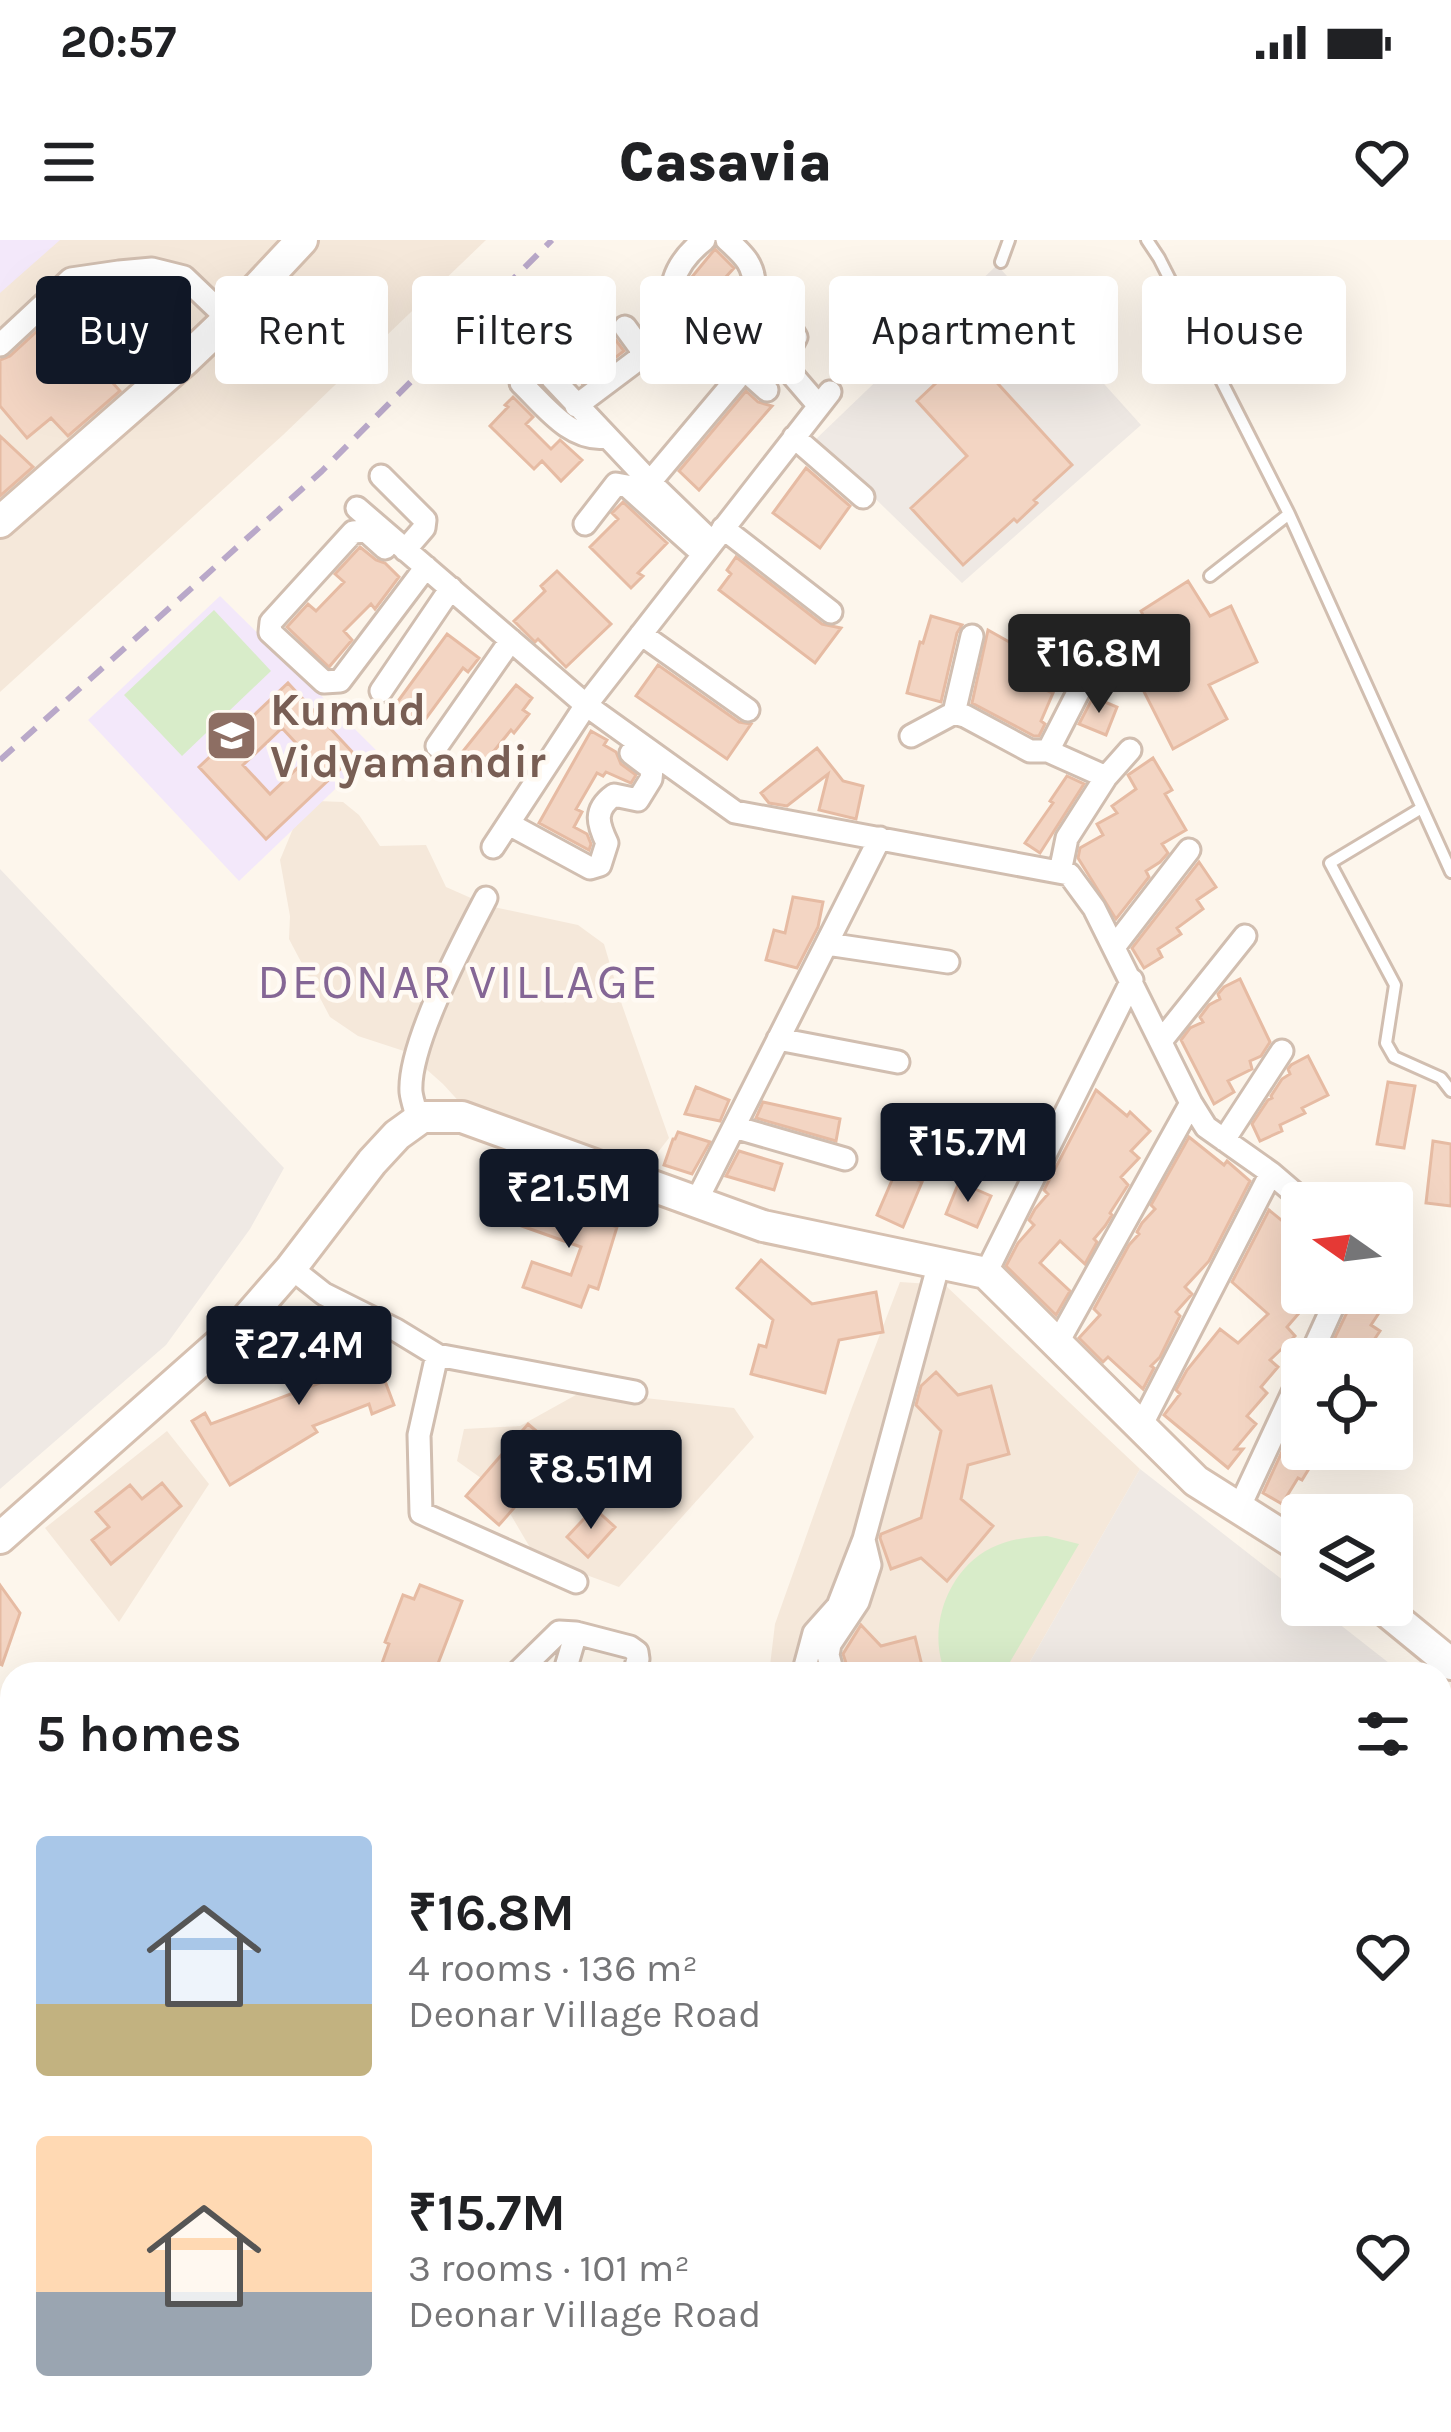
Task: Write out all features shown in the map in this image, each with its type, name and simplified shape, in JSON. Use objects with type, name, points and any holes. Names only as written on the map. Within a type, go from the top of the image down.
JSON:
[{"type":"main road","points":[[265,276],[292,245]]},
{"type":"main road","points":[[0,522],[215,331]]},
{"type":"main road","points":[[0,1538],[243,1323],[372,1162],[422,1117],[462,1117],[763,1226],[986,1273],[1196,1481],[1281,1535]]},
{"type":"main road","points":[[1405,1626],[1449,1662]]},
{"type":"street","points":[[675,276],[704,240]]},
{"type":"street","points":[[727,240],[748,259],[753,276]]},
{"type":"street","points":[[0,345],[71,279],[152,269],[184,278],[215,307]]},
{"type":"street","points":[[576,406],[640,358],[641,350],[625,327]]},
{"type":"street","points":[[650,482],[740,375],[748,374],[767,390]]},
{"type":"street","points":[[493,848],[586,705],[824,399],[805,383]]},
{"type":"street","points":[[522,384],[568,427],[590,439],[606,437]]},
{"type":"street","points":[[556,384],[712,542]]},
{"type":"street","points":[[794,437],[863,497]]},
{"type":"street","points":[[381,476],[425,520],[424,528],[405,550]]},
{"type":"street","points":[[585,524],[616,484],[627,486],[831,612]]},
{"type":"street","points":[[358,508],[422,572]]},
{"type":"street","points":[[422,572],[340,681],[324,682],[270,632],[272,622],[353,532],[366,531],[451,588],[586,705],[735,812],[1069,874],[1094,908],[1206,1127],[1282,1182]]},
{"type":"street","points":[[381,691],[451,588]]},
{"type":"street","points":[[641,634],[748,710]]},
{"type":"street","points":[[910,736],[954,713],[972,636]]},
{"type":"street","points":[[437,746],[511,640]]},
{"type":"street","points":[[1048,751],[1086,677]]},
{"type":"street","points":[[954,713],[1030,751],[1048,751],[1106,777]]},
{"type":"street","points":[[509,824],[590,868],[600,865],[607,843],[597,820],[608,798],[638,800],[652,769],[605,735]]},
{"type":"street","points":[[1060,872],[1067,838],[1106,777],[1130,750]]},
{"type":"street","points":[[696,1202],[880,838]]},
{"type":"street","points":[[1114,947],[1190,850]]},
{"type":"street","points":[[418,1120],[411,1091],[418,1051],[450,967],[486,898]]},
{"type":"street","points":[[1161,1041],[1245,936]]},
{"type":"street","points":[[826,944],[948,962]]},
{"type":"street","points":[[986,1273],[1132,980]]},
{"type":"street","points":[[778,1039],[898,1062]]},
{"type":"street","points":[[1224,1140],[1282,1051]]},
{"type":"street","points":[[1057,1344],[1191,1103]]},
{"type":"street","points":[[734,1127],[845,1159]]},
{"type":"street","points":[[1141,1426],[1271,1173]]},
{"type":"street","points":[[806,1662],[814,1633],[838,1606],[863,1539],[939,1263]]},
{"type":"street","points":[[290,1268],[324,1294],[437,1355],[634,1392]]},
{"type":"street","points":[[437,1355],[419,1435],[421,1513],[576,1582]]},
{"type":"street","points":[[1239,1508],[1281,1418]]},
{"type":"street","points":[[830,1662],[830,1643],[858,1602],[870,1565],[863,1539]]},
{"type":"street","points":[[528,1662],[559,1632],[631,1647],[637,1652],[637,1662]]},
{"type":"street","points":[[568,1662],[576,1633]]},
{"type":"lane","points":[[1001,262],[1009,240]]},
{"type":"lane","points":[[1147,240],[1288,514],[1451,872]]},
{"type":"lane","points":[[1210,576],[1288,514]]},
{"type":"lane","points":[[1420,809],[1330,863],[1395,985],[1386,1043],[1394,1057],[1441,1078],[1451,1090]]},
{"type":"shaded area","points":[[0,240],[60,240],[0,293]]},
{"type":"shaded area","points":[[51,240],[486,240],[449,276],[412,276],[412,311],[388,334],[388,276],[215,276],[215,384],[336,384],[0,692],[0,290]]},
{"type":"shaded area","points":[[997,265],[1007,276],[986,276]]},
{"type":"shaded area","points":[[873,384],[1104,384],[1141,425],[962,583],[815,440]]},
{"type":"shaded area","name":"Kumud Vidyamandir","points":[[220,596],[376,750],[239,881],[88,720]]},
{"type":"shaded area","name":"DEONAR VILLAGE","points":[[317,801],[343,802],[359,815],[380,846],[426,845],[446,887],[489,906],[578,925],[604,944],[669,1138],[655,1156],[544,1141],[464,1107],[407,1052],[358,1036],[330,1017],[289,939],[280,860],[297,819]]},
{"type":"shaded area","points":[[0,869],[284,1168],[250,1229],[166,1345],[0,1489]]},
{"type":"shaded area","points":[[900,1282],[945,1285],[1140,1469],[1030,1662],[770,1662],[775,1624]]},
{"type":"shaded area","points":[[583,1391],[734,1408],[754,1437],[619,1587],[535,1556],[495,1488],[457,1461],[464,1429],[520,1426]]},
{"type":"shaded area","points":[[167,1431],[209,1484],[119,1622],[45,1528]]},
{"type":"shaded area","points":[[1140,1469],[1281,1579],[1281,1626],[1342,1626],[1388,1662],[1030,1662]]},
{"type":"green space","points":[[214,610],[271,671],[182,756],[124,695]]},
{"type":"green space","points":[[1047,1536],[1079,1544],[1010,1662],[942,1662],[940,1621],[952,1586],[976,1558],[1019,1539]]},
{"type":"building","points":[[715,249],[734,268],[727,276],[693,276]]},
{"type":"building","points":[[36,332],[36,384],[114,384],[120,391],[68,436],[51,418],[27,438],[0,406],[0,360]]},
{"type":"building","points":[[935,384],[998,384],[1072,465],[1017,522],[1014,519],[963,565],[911,508],[967,456],[917,401]]},
{"type":"building","points":[[746,391],[772,406],[699,490],[679,471]]},
{"type":"building","points":[[513,397],[533,417],[526,424],[551,449],[560,440],[582,460],[561,481],[542,461],[534,469],[490,426]]},
{"type":"building","points":[[0,436],[33,467],[0,496]]},
{"type":"building","points":[[806,468],[850,506],[820,548],[773,513]]},
{"type":"building","points":[[623,502],[667,543],[638,573],[643,576],[631,588],[590,547],[618,519],[612,513]]},
{"type":"building","points":[[360,547],[399,577],[375,609],[371,604],[344,631],[352,640],[329,667],[287,627],[308,604],[316,611],[344,582],[335,574]]},
{"type":"building","points":[[736,557],[822,624],[841,628],[815,663],[719,590]]},
{"type":"building","points":[[557,571],[611,624],[566,667],[514,621],[545,591],[541,586]]},
{"type":"building","points":[[1188,581],[1210,616],[1231,606],[1257,662],[1209,685],[1227,719],[1173,749],[1125,654],[1118,657],[1106,633],[1143,615],[1141,611]]},
{"type":"building","points":[[931,616],[962,625],[941,702],[907,693]]},
{"type":"building","points":[[988,630],[1054,662],[1043,689],[1053,693],[1039,736],[972,703]]},
{"type":"building","points":[[447,634],[479,658],[468,672],[463,668],[419,728],[393,708]]},
{"type":"building","points":[[658,665],[739,722],[751,724],[727,759],[636,696]]},
{"type":"building","points":[[288,683],[355,755],[266,839],[199,767]],"holes":[[[282,728],[309,757],[270,794],[243,765]]]},
{"type":"building","points":[[516,685],[532,698],[523,710],[529,714],[490,756],[493,759],[479,777],[460,755]]},
{"type":"building","points":[[1093,697],[1117,707],[1106,735],[1079,724]]},
{"type":"building","points":[[591,731],[607,740],[604,745],[636,775],[631,783],[597,773],[576,809],[582,812],[574,827],[587,834],[589,850],[539,823]]},
{"type":"building","points":[[817,748],[843,781],[863,786],[856,819],[819,810],[828,774],[787,806],[769,803],[761,793]]},
{"type":"building","points":[[1153,758],[1172,790],[1165,794],[1186,830],[1162,844],[1168,853],[1146,871],[1149,877],[1116,919],[1078,858],[1080,848],[1103,835],[1097,824],[1117,813],[1112,806],[1136,789],[1128,775]]},
{"type":"building","points":[[1067,776],[1084,784],[1040,853],[1025,843]]},
{"type":"building","points":[[1199,862],[1216,887],[1197,900],[1203,909],[1177,928],[1181,934],[1158,949],[1162,957],[1144,968],[1132,948]]},
{"type":"building","points":[[793,897],[823,902],[818,927],[797,968],[766,960],[774,930],[785,933]]},
{"type":"building","points":[[1240,979],[1270,1042],[1261,1056],[1250,1061],[1252,1069],[1228,1081],[1234,1092],[1214,1104],[1181,1040],[1203,1022],[1200,1017],[1220,999],[1224,987]]},
{"type":"building","points":[[1308,1056],[1328,1095],[1280,1125],[1282,1131],[1260,1141],[1252,1124],[1290,1074],[1291,1065]]},
{"type":"building","points":[[1388,1082],[1415,1086],[1404,1148],[1377,1144]]},
{"type":"building","points":[[696,1087],[729,1100],[720,1121],[685,1114]]},
{"type":"building","points":[[1096,1090],[1150,1131],[1131,1151],[1139,1158],[1121,1177],[1128,1185],[1094,1239],[1097,1242],[1085,1264],[1060,1241],[1040,1263],[1070,1291],[1056,1315],[1006,1266],[1034,1225],[1029,1220],[1048,1194],[1044,1190]]},
{"type":"building","points":[[763,1102],[840,1119],[836,1141],[756,1118]]},
{"type":"building","points":[[678,1132],[710,1142],[692,1174],[664,1165]]},
{"type":"building","points":[[1189,1137],[1250,1181],[1209,1261],[1185,1287],[1192,1294],[1176,1312],[1180,1316],[1143,1389],[1108,1357],[1103,1362],[1079,1338],[1100,1315],[1094,1309],[1142,1223],[1155,1209],[1151,1205]]},
{"type":"building","points":[[1433,1141],[1451,1144],[1451,1206],[1426,1203]]},
{"type":"building","points":[[739,1151],[782,1164],[774,1190],[726,1176]]},
{"type":"building","points":[[896,1171],[922,1182],[903,1227],[877,1215]]},
{"type":"building","points":[[959,1182],[991,1196],[977,1227],[946,1214]]},
{"type":"building","points":[[529,1197],[617,1227],[598,1289],[589,1286],[581,1307],[523,1287],[532,1262],[571,1275],[581,1247],[519,1225]]},
{"type":"building","points":[[1269,1210],[1281,1220],[1281,1314],[1298,1314],[1287,1327],[1295,1336],[1281,1338],[1281,1349],[1270,1360],[1278,1367],[1261,1387],[1267,1393],[1247,1416],[1256,1424],[1235,1449],[1243,1449],[1228,1468],[1164,1415],[1180,1394],[1176,1390],[1187,1370],[1220,1329],[1238,1343],[1268,1314],[1232,1282]]},
{"type":"building","points":[[761,1260],[812,1304],[876,1292],[883,1332],[839,1340],[825,1393],[751,1374],[759,1345],[766,1347],[773,1320],[737,1288]]},
{"type":"building","points":[[1346,1314],[1378,1314],[1371,1325],[1380,1331],[1375,1338],[1335,1338]]},
{"type":"building","points":[[337,1324],[345,1345],[368,1336],[394,1405],[372,1414],[369,1404],[313,1426],[317,1432],[230,1485],[192,1421],[205,1413],[211,1424],[320,1383],[310,1357],[321,1353],[314,1333]]},
{"type":"building","points":[[936,1372],[958,1395],[991,1386],[1009,1454],[968,1465],[961,1499],[993,1526],[947,1581],[921,1558],[891,1569],[880,1538],[921,1518],[941,1431],[916,1405],[921,1386]]},
{"type":"building","points":[[528,1424],[562,1453],[499,1525],[466,1496]]},
{"type":"building","points":[[585,1435],[602,1450],[608,1442],[619,1451],[626,1442],[642,1457],[604,1501],[560,1463]]},
{"type":"building","points":[[1281,1454],[1281,1470],[1308,1470],[1288,1494],[1281,1494],[1281,1503],[1263,1493]]},
{"type":"building","points":[[162,1483],[181,1506],[111,1564],[92,1540],[109,1527],[96,1512],[130,1485],[142,1499]]},
{"type":"building","points":[[594,1508],[615,1527],[588,1557],[567,1537]]},
{"type":"building","points":[[0,1585],[20,1613],[0,1662]]},
{"type":"building","points":[[420,1585],[462,1601],[439,1662],[383,1662],[403,1595],[414,1599]]},
{"type":"building","points":[[861,1625],[881,1646],[915,1637],[921,1662],[846,1662],[843,1654]]},
{"type":"railway","points":[[0,760],[322,471],[552,240]]},
{"type":"place","name":"Kumud Vidyamandir","points":[[231,735]]},
{"type":"district","name":"DEONAR VILLAGE","points":[[459,981]]}]
